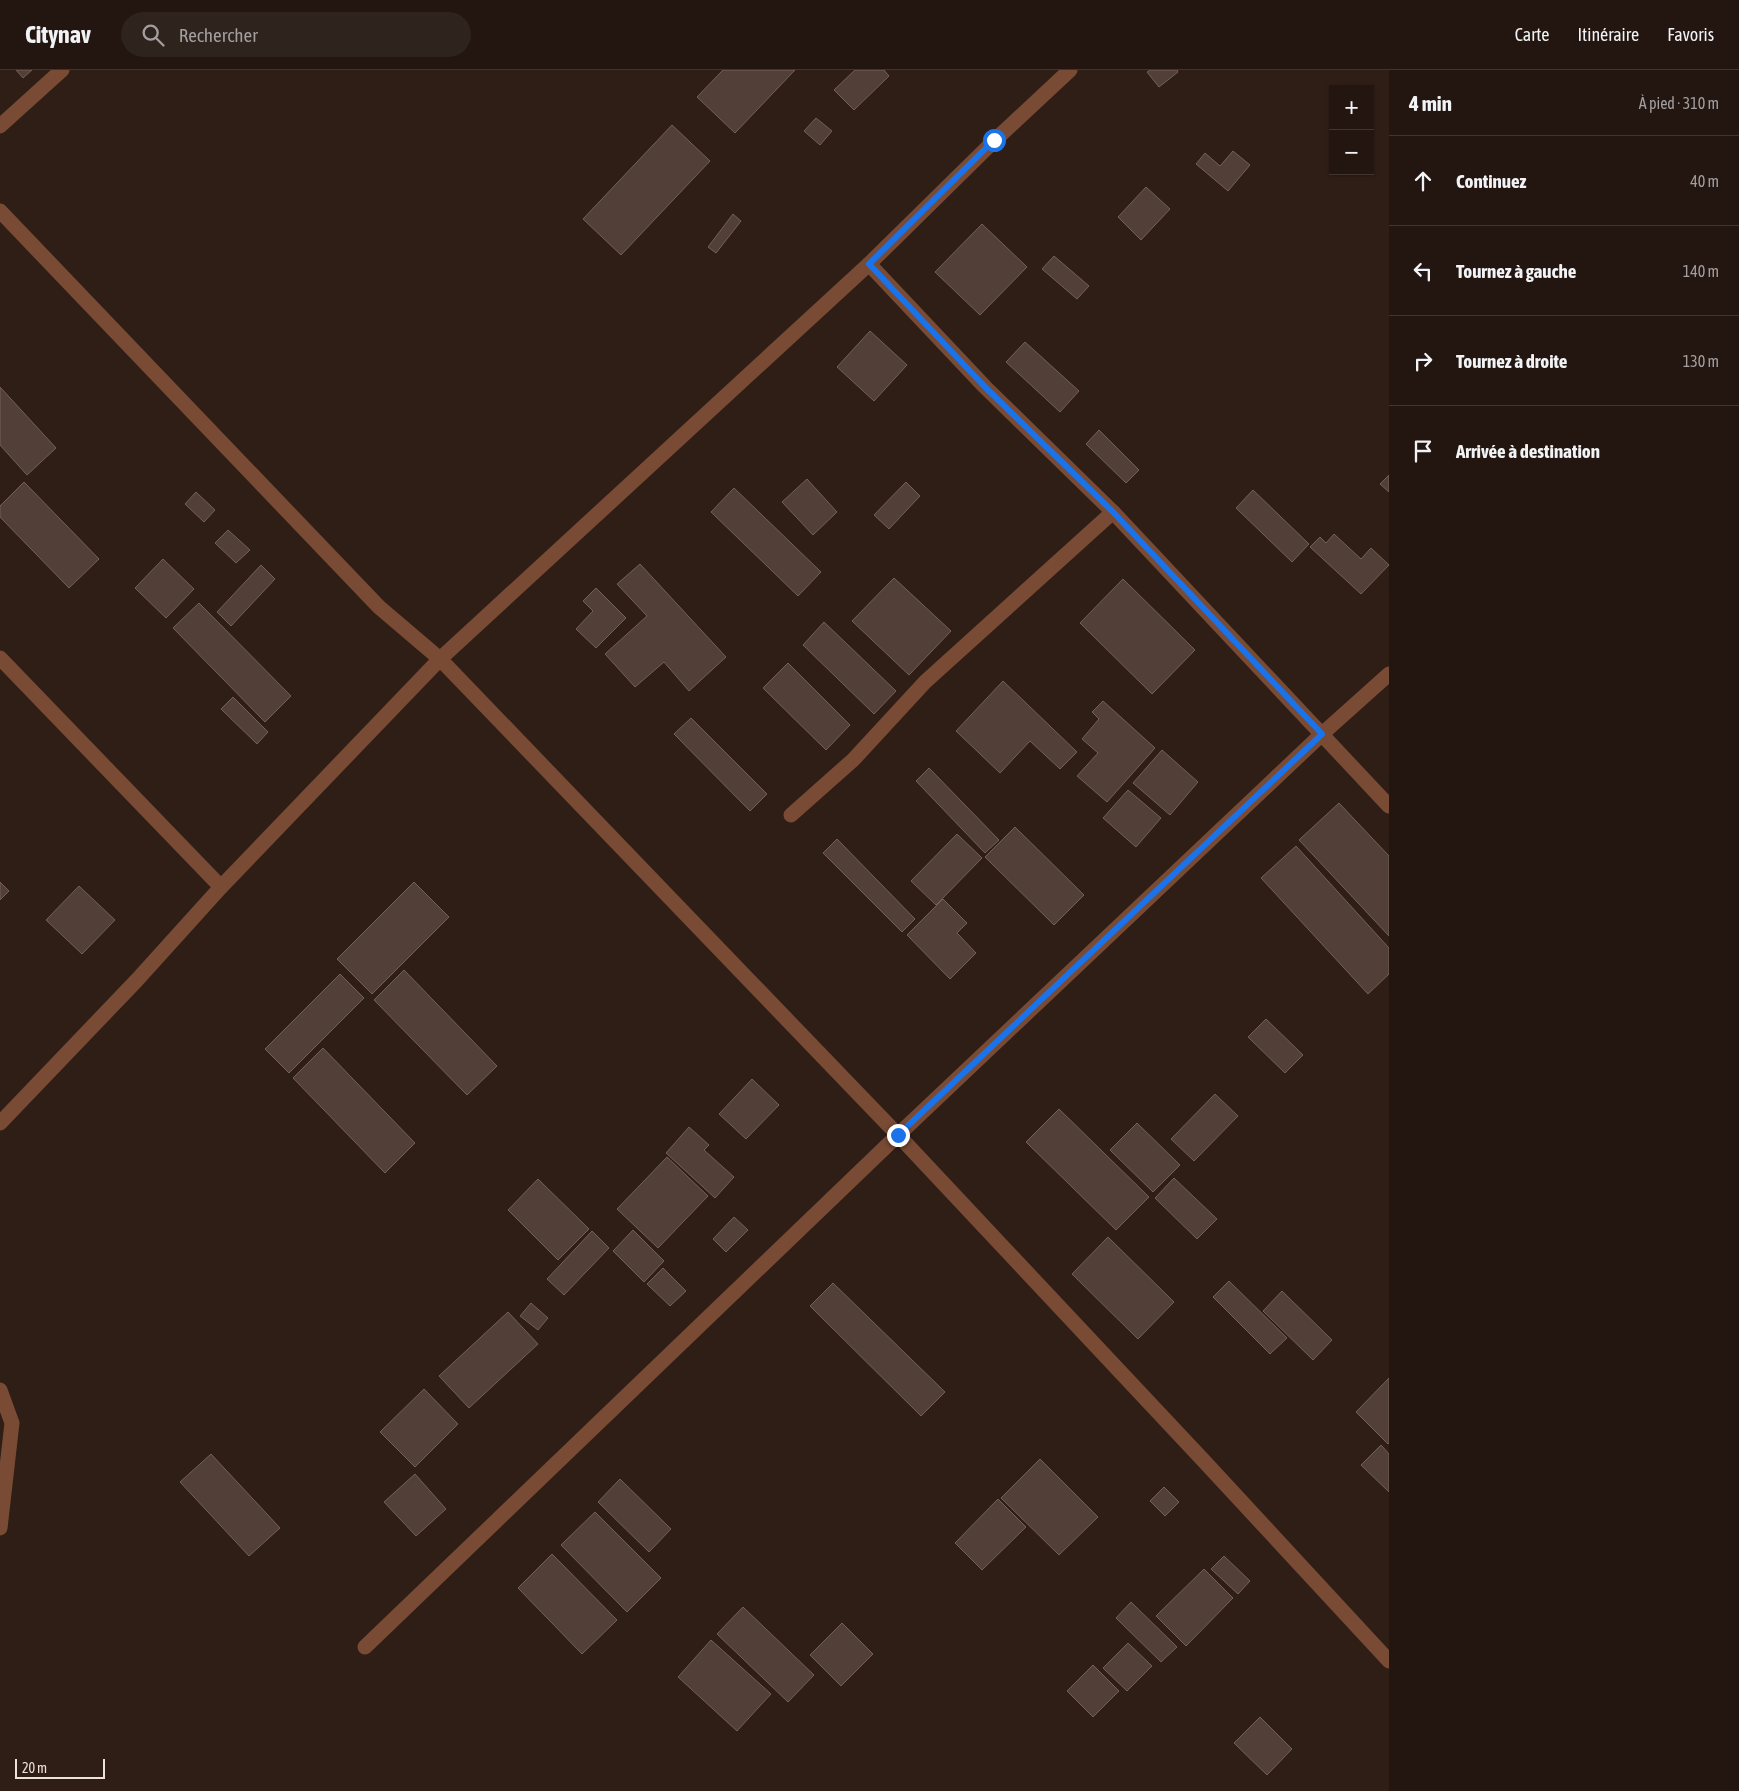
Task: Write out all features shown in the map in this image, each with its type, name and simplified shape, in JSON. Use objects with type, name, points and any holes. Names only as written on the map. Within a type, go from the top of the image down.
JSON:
[{"type":"street","points":[[0,126],[62,70]]},
{"type":"street","points":[[0,1123],[143,973],[221,887],[440,659],[869,264],[994,140],[1070,70]]},
{"type":"street","points":[[0,211],[379,607],[440,659],[898,1135],[1389,1661]]},
{"type":"street","points":[[869,264],[985,387],[1113,512],[1389,806]]},
{"type":"street","points":[[791,815],[853,760],[925,682],[1113,512]]},
{"type":"street","points":[[0,658],[221,887]]},
{"type":"street","points":[[364,1647],[898,1135],[1322,734],[1389,674]]},
{"type":"street","points":[[0,1390],[12,1423],[0,1528]]},
{"type":"building","points":[[16,70],[32,70],[23,78]]},
{"type":"building","points":[[723,70],[795,70],[735,133],[697,97]]},
{"type":"building","points":[[855,70],[884,70],[889,76],[854,110],[834,90]]},
{"type":"building","points":[[1150,70],[1177,70],[1178,72],[1159,87],[1147,72]]},
{"type":"building","points":[[816,118],[832,131],[820,145],[804,131]]},
{"type":"building","points":[[672,125],[710,161],[621,255],[583,219]]},
{"type":"building","points":[[1233,151],[1250,165],[1228,191],[1196,164],[1205,153],[1220,166]]},
{"type":"building","points":[[1146,187],[1170,209],[1141,240],[1118,217]]},
{"type":"building","points":[[733,214],[741,221],[716,253],[708,247]]},
{"type":"building","points":[[982,224],[1027,267],[980,315],[935,272]]},
{"type":"building","points":[[1054,256],[1089,286],[1077,299],[1042,269]]},
{"type":"building","points":[[870,331],[907,365],[874,401],[837,367]]},
{"type":"building","points":[[1025,342],[1079,391],[1060,412],[1006,362]]},
{"type":"building","points":[[0,387],[56,448],[27,475],[0,445]]},
{"type":"building","points":[[1099,430],[1139,470],[1126,483],[1086,444]]},
{"type":"building","points":[[1389,475],[1389,492],[1380,484]]},
{"type":"building","points":[[807,479],[837,512],[813,535],[782,502]]},
{"type":"building","points":[[24,482],[99,559],[69,588],[0,517],[0,506]]},
{"type":"building","points":[[906,482],[920,496],[889,529],[874,515]]},
{"type":"building","points":[[734,488],[821,572],[798,596],[711,512]]},
{"type":"building","points":[[1253,490],[1309,544],[1292,562],[1236,508]]},
{"type":"building","points":[[196,492],[215,510],[204,522],[185,504]]},
{"type":"building","points":[[228,530],[250,550],[236,563],[215,543]]},
{"type":"building","points":[[1334,534],[1361,559],[1371,548],[1389,565],[1361,594],[1310,547],[1320,537],[1326,543]]},
{"type":"building","points":[[163,559],[194,589],[166,618],[135,588]]},
{"type":"building","points":[[640,564],[726,657],[689,691],[664,662],[635,687],[605,654],[647,616],[617,584]]},
{"type":"building","points":[[261,565],[275,579],[231,626],[217,612]]},
{"type":"building","points":[[894,578],[951,631],[909,675],[852,621]]},
{"type":"building","points":[[1123,579],[1195,650],[1152,694],[1080,623]]},
{"type":"building","points":[[596,588],[626,618],[596,648],[576,629],[593,611],[583,601]]},
{"type":"building","points":[[199,603],[291,696],[265,722],[173,628]]},
{"type":"building","points":[[824,622],[896,691],[874,714],[803,645]]},
{"type":"building","points":[[788,663],[850,725],[826,750],[763,688]]},
{"type":"building","points":[[1003,681],[1077,752],[1060,769],[1030,741],[1000,773],[956,731]]},
{"type":"building","points":[[233,697],[268,732],[257,744],[221,709]]},
{"type":"building","points":[[1103,701],[1155,748],[1107,802],[1077,776],[1098,753],[1082,739],[1099,719],[1092,712]]},
{"type":"building","points":[[691,718],[767,794],[750,811],[674,734]]},
{"type":"building","points":[[1162,750],[1198,782],[1170,815],[1133,783]]},
{"type":"building","points":[[929,768],[999,840],[985,853],[916,781]]},
{"type":"building","points":[[1128,790],[1161,818],[1136,847],[1103,818]]},
{"type":"building","points":[[1339,803],[1389,856],[1389,936],[1299,840]]},
{"type":"building","points":[[1015,827],[1084,895],[1054,925],[985,857]]},
{"type":"building","points":[[957,834],[982,858],[936,905],[911,881]]},
{"type":"building","points":[[837,839],[915,919],[902,932],[823,853]]},
{"type":"building","points":[[1296,846],[1389,948],[1389,974],[1368,994],[1261,878]]},
{"type":"building","points":[[0,882],[9,891],[0,900]]},
{"type":"building","points":[[414,882],[449,917],[372,994],[337,959]]},
{"type":"building","points":[[79,886],[115,920],[82,954],[46,920]]},
{"type":"building","points":[[943,899],[967,923],[957,933],[976,953],[950,979],[907,935]]},
{"type":"building","points":[[404,970],[497,1066],[467,1095],[374,1000]]},
{"type":"building","points":[[340,974],[364,998],[289,1073],[265,1049]]},
{"type":"building","points":[[1266,1019],[1303,1055],[1285,1073],[1248,1037]]},
{"type":"building","points":[[323,1048],[415,1143],[385,1173],[293,1078]]},
{"type":"building","points":[[752,1079],[779,1105],[746,1139],[719,1114]]},
{"type":"building","points":[[1215,1094],[1238,1116],[1194,1161],[1171,1139]]},
{"type":"building","points":[[1059,1109],[1149,1197],[1116,1230],[1026,1142]]},
{"type":"building","points":[[1137,1123],[1180,1165],[1153,1192],[1110,1150]]},
{"type":"building","points":[[689,1127],[709,1145],[704,1150],[734,1177],[715,1198],[666,1153]]},
{"type":"building","points":[[667,1157],[708,1196],[658,1248],[617,1209]]},
{"type":"building","points":[[1174,1178],[1217,1219],[1197,1239],[1155,1198]]},
{"type":"building","points":[[538,1179],[589,1229],[558,1260],[508,1210]]},
{"type":"building","points":[[734,1217],[748,1230],[726,1252],[713,1239]]},
{"type":"building","points":[[633,1230],[664,1261],[644,1282],[613,1251]]},
{"type":"building","points":[[592,1231],[609,1248],[564,1295],[547,1279]]},
{"type":"building","points":[[1108,1237],[1174,1302],[1138,1339],[1072,1274]]},
{"type":"building","points":[[663,1268],[686,1291],[670,1306],[647,1284]]},
{"type":"building","points":[[1229,1281],[1287,1338],[1270,1354],[1213,1297]]},
{"type":"building","points":[[833,1283],[945,1392],[921,1416],[810,1306]]},
{"type":"building","points":[[1282,1291],[1332,1340],[1313,1360],[1263,1311]]},
{"type":"building","points":[[531,1303],[548,1318],[538,1330],[520,1316]]},
{"type":"building","points":[[508,1312],[538,1344],[469,1408],[439,1376]]},
{"type":"building","points":[[1389,1378],[1389,1443],[1388,1444],[1356,1412]]},
{"type":"building","points":[[424,1389],[458,1424],[415,1467],[380,1432]]},
{"type":"building","points":[[1381,1445],[1389,1454],[1389,1492],[1361,1465]]},
{"type":"building","points":[[211,1454],[280,1528],[249,1556],[180,1482]]},
{"type":"building","points":[[1040,1459],[1098,1517],[1059,1555],[1001,1498]]},
{"type":"building","points":[[415,1474],[446,1509],[416,1536],[384,1502]]},
{"type":"building","points":[[620,1479],[671,1529],[649,1552],[598,1502]]},
{"type":"building","points":[[1164,1487],[1179,1502],[1165,1516],[1150,1501]]},
{"type":"building","points":[[998,1499],[1026,1527],[982,1570],[955,1543]]},
{"type":"building","points":[[595,1512],[661,1578],[627,1612],[561,1545]]},
{"type":"building","points":[[552,1554],[617,1620],[582,1654],[518,1588]]},
{"type":"building","points":[[1224,1556],[1250,1581],[1238,1594],[1211,1569]]},
{"type":"building","points":[[1204,1569],[1233,1598],[1186,1646],[1156,1616]]},
{"type":"building","points":[[1131,1602],[1177,1647],[1161,1662],[1116,1618]]},
{"type":"building","points":[[743,1607],[814,1675],[788,1702],[717,1634]]},
{"type":"building","points":[[842,1623],[873,1654],[841,1686],[810,1655]]},
{"type":"building","points":[[711,1640],[771,1694],[737,1731],[678,1677]]},
{"type":"building","points":[[1128,1643],[1152,1666],[1127,1691],[1103,1668]]},
{"type":"building","points":[[1093,1665],[1119,1691],[1093,1717],[1067,1691]]},
{"type":"building","points":[[1260,1717],[1292,1749],[1267,1775],[1234,1743]]},
{"type":"route","points":[[898,1135],[1322,734],[1113,512],[985,387],[869,264],[994,140]]}]
